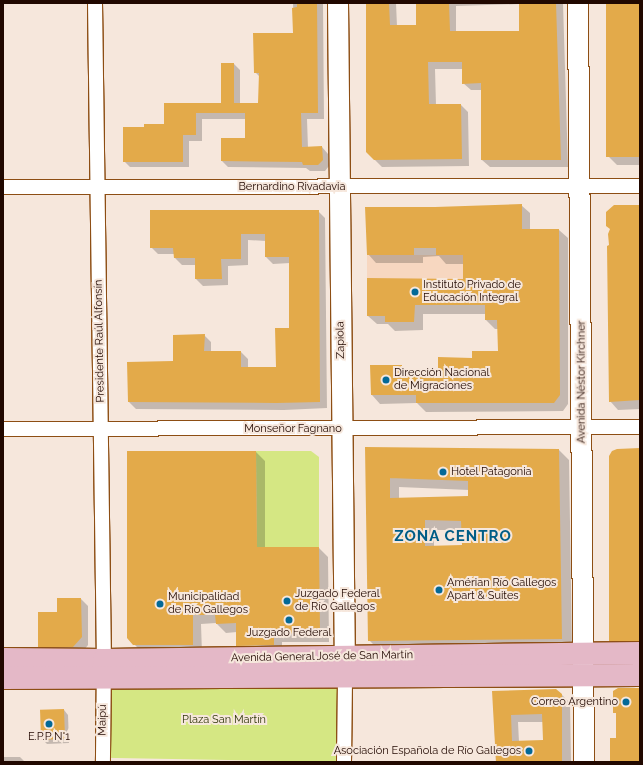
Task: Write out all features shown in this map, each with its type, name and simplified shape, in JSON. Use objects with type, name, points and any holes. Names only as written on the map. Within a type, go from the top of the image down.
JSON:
[{"type":"main road","name":"Zapiola","points":[[338,3],[344,667]]},
{"type":"main road","name":"Avenida Néstor Kirchner","points":[[578,3],[583,427],[584,762]]},
{"type":"main road","name":"Avenida General José de San Martín","points":[[344,667],[583,653],[640,653]]},
{"type":"main road","name":"Avenida General José de San Martín","points":[[3,659],[104,669]]},
{"type":"main road","name":"Avenida General José de San Martín","points":[[3,678],[104,669],[344,667],[583,676],[640,675]]},
{"type":"street","name":"Presidente Raúl Alfonsín","points":[[95,3],[104,669]]},
{"type":"street","name":"Bernardino Rivadavia","points":[[3,187],[640,186]]},
{"type":"street","name":"Monseñor Fagnano","points":[[3,429],[640,427]]},
{"type":"street","points":[[344,667],[344,762]]},
{"type":"street","name":"Maipú","points":[[103,762],[104,669]]},
{"type":"shaded area","name":"Instituto Privado de Educación Integral","points":[[367,255],[463,255],[463,305],[367,305]]},
{"type":"green space","points":[[256,451],[311,451],[319,457],[319,547],[257,547]]},
{"type":"green space","name":"Plaza San Martín","points":[[104,673],[345,677],[344,762],[103,758]]},
{"type":"building","points":[[297,3],[317,3],[318,113],[301,113],[302,147],[322,146],[323,160],[318,165],[303,165],[302,162],[221,161],[221,138],[245,138],[245,113],[196,113],[196,135],[183,135],[183,162],[123,162],[123,127],[144,127],[144,124],[164,124],[164,103],[221,103],[221,63],[234,63],[234,103],[258,103],[259,73],[254,73],[253,33],[293,33],[292,8],[297,7]]},
{"type":"building","points":[[366,3],[389,3],[390,25],[416,25],[416,3],[449,3],[450,31],[519,31],[519,3],[556,3],[561,160],[481,160],[481,83],[462,84],[462,62],[428,62],[429,104],[461,104],[462,159],[374,160],[366,152]]},
{"type":"building","points":[[606,3],[640,3],[640,157],[606,157]]},
{"type":"building","points":[[522,204],[522,229],[559,229],[560,395],[554,403],[416,403],[416,395],[371,395],[370,365],[402,365],[402,371],[438,372],[438,357],[472,358],[472,351],[498,351],[497,320],[485,320],[485,305],[415,305],[414,322],[385,322],[385,316],[367,316],[367,278],[463,279],[463,255],[436,255],[436,248],[414,248],[414,255],[367,255],[365,207],[435,207]]},
{"type":"building","points":[[614,205],[640,205],[640,400],[609,402],[607,246],[609,245],[608,234],[610,229],[606,226],[606,212]]},
{"type":"building","points":[[150,210],[319,210],[320,402],[128,402],[127,362],[173,361],[173,335],[205,334],[204,351],[241,351],[241,367],[276,367],[275,328],[289,328],[289,257],[265,257],[265,234],[241,234],[241,259],[221,259],[222,279],[195,279],[195,258],[174,258],[173,248],[150,248]]},
{"type":"building","points":[[365,447],[559,449],[562,639],[368,641]],"holes":[[[390,478],[468,481],[468,496],[390,498]],[[425,520],[461,521],[462,545],[425,546]]]},
{"type":"building","points":[[640,448],[640,641],[609,641],[609,456],[612,451],[617,449]]},
{"type":"building","points":[[127,451],[256,451],[257,547],[319,547],[320,633],[274,634],[274,645],[236,646],[236,623],[216,624],[215,615],[193,615],[193,645],[133,645],[127,638]]},
{"type":"building","points":[[57,598],[81,598],[82,637],[73,647],[38,647],[38,612],[57,612]]},
{"type":"building","points":[[618,688],[640,688],[640,762],[610,762],[610,738],[616,738],[616,713],[613,713],[613,691]]},
{"type":"building","points":[[556,689],[562,694],[562,762],[496,762],[492,691]],"holes":[[[542,714],[543,740],[512,741],[511,715]]]},
{"type":"building","points":[[64,709],[65,739],[41,740],[40,710]]},
{"type":"place","name":"Instituto Privado de Educación Integral","points":[[415,292]]},
{"type":"place","name":"Dirección Nacional de Migraciones","points":[[386,380]]},
{"type":"place","name":"Hotel Patagonia","points":[[443,472]]},
{"type":"place","name":"Amérian Río Gallegos Apart & Suites","points":[[439,590]]},
{"type":"place","name":"Juzgado Federal de Río Gallegos","points":[[287,601]]},
{"type":"place","name":"Municipalidad de Río Gallegos","points":[[160,604]]},
{"type":"place","name":"Juzgado Federal","points":[[289,620]]},
{"type":"place","name":"Correo Argentino","points":[[626,702]]},
{"type":"place","name":"E.P.P N°1","points":[[49,724]]},
{"type":"place","name":"Asociación Española de Río Gallegos","points":[[529,751]]},
{"type":"district","name":"ZONA CENTRO","points":[[453,537]]}]
